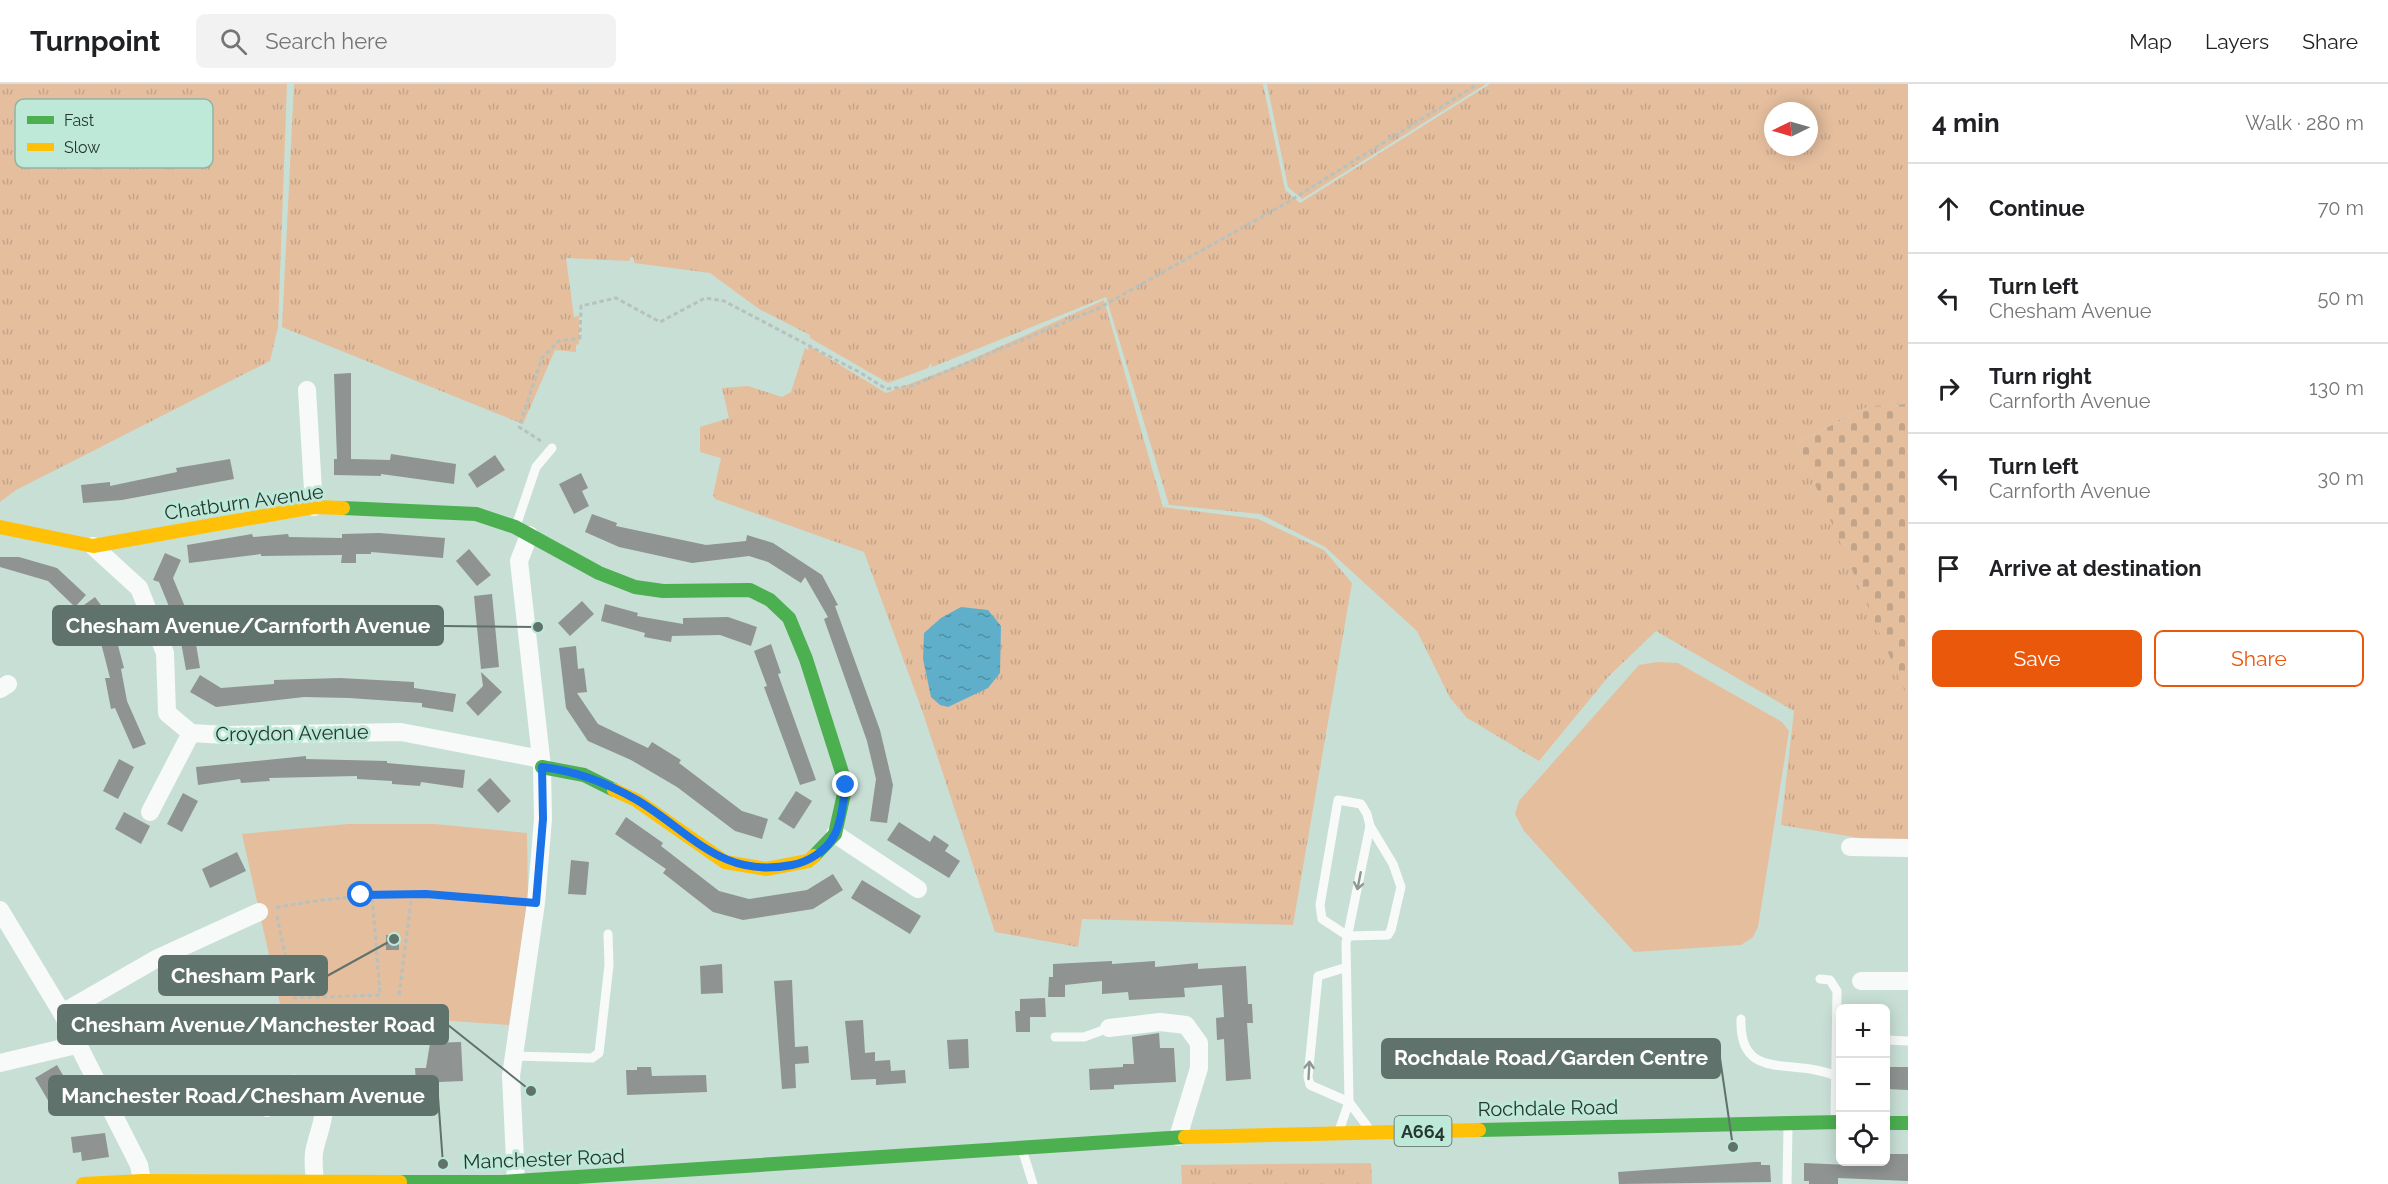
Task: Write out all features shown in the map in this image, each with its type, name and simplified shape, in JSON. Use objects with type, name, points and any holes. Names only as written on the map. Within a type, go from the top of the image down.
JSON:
[{"type":"main road","name":"Chatburn Avenue","points":[[0,527],[93,546],[314,507],[476,514],[522,531],[599,573],[634,586],[663,591],[750,590],[770,600],[789,618],[806,659],[840,760],[846,785],[836,834]]},
{"type":"main road","points":[[541,763],[584,774],[636,800],[726,862],[766,869],[808,861],[836,834]]},
{"type":"main road","name":"Rochdale Road","points":[[1005,1148],[1178,1137],[1836,1122]]},
{"type":"main road","points":[[1890,1123],[1908,1123]]},
{"type":"main road","name":"Manchester Road","points":[[83,1184],[315,1181],[506,1182],[727,1169],[792,1161],[1005,1148]]},
{"type":"street","points":[[307,390],[314,507]]},
{"type":"street","points":[[506,1182],[513,1056],[536,903],[543,819],[541,763],[519,561],[522,531]]},
{"type":"street","name":"Croydon Avenue","points":[[93,546],[140,588],[165,653],[167,713],[191,733],[225,735],[401,732],[541,763]]},
{"type":"street","points":[[150,812],[191,733]]},
{"type":"street","points":[[836,834],[918,889]]},
{"type":"street","points":[[1850,847],[1908,848]]},
{"type":"street","points":[[0,910],[62,1012],[76,1046],[139,1165],[136,1182]]},
{"type":"street","points":[[62,1012],[156,959],[267,910]]},
{"type":"street","points":[[1861,981],[1908,981]]},
{"type":"street","points":[[1109,1028],[1160,1022],[1186,1025],[1199,1042],[1199,1068],[1178,1137]]},
{"type":"street","points":[[0,1063],[76,1046]]},
{"type":"street","points":[[234,1085],[265,1089],[296,1082],[316,1090],[322,1099],[324,1119],[314,1156],[315,1181]]},
{"type":"street","points":[[265,1089],[267,1108]]},
{"type":"lane","points":[[522,531],[536,467],[552,448]]},
{"type":"lane","points":[[1338,800],[1361,804],[1370,826],[1393,864],[1401,887],[1388,935],[1348,936],[1322,919],[1320,905],[1338,800]]},
{"type":"lane","points":[[1339,1132],[1349,1102],[1344,968],[1348,936],[1370,826]]},
{"type":"lane","points":[[513,1056],[592,1058],[599,1053],[609,965],[608,934]]},
{"type":"lane","points":[[1344,968],[1318,976],[1308,1077],[1310,1085],[1349,1102],[1372,1132]]},
{"type":"lane","points":[[1820,979],[1830,980],[1836,987],[1837,1004]]},
{"type":"lane","points":[[1741,1019],[1740,1039],[1747,1054],[1755,1059],[1765,1063],[1822,1070],[1836,1076]]},
{"type":"lane","points":[[1055,1037],[1084,1037],[1109,1028]]},
{"type":"lane","points":[[1890,1040],[1908,1041]]},
{"type":"lane","points":[[1787,1184],[1788,1122]]},
{"type":"lane","points":[[1022,1147],[1033,1184]]},
{"type":"path","points":[[552,448],[519,427],[542,358],[559,341],[580,339],[581,306],[616,298],[660,322],[705,298],[724,301],[861,373],[886,389],[911,386],[1099,308],[1288,202],[1479,84]]},
{"type":"path","points":[[399,995],[412,894]]},
{"type":"path","points":[[372,895],[380,995],[294,998],[267,910],[372,895],[412,894],[536,903]]},
{"type":"green space","points":[[0,84],[287,84],[278,327],[270,361],[16,490],[0,502]]},
{"type":"green space","points":[[294,84],[1263,84],[1285,190],[1300,203],[1490,84],[1908,84],[1908,404],[1869,406],[1797,443],[1908,693],[1908,842],[1884,842],[1781,825],[1794,711],[1656,631],[1608,677],[1539,761],[1467,718],[1450,698],[1417,631],[1325,547],[1260,514],[1169,505],[1106,297],[932,367],[931,363],[928,368],[888,383],[810,338],[810,335],[759,309],[710,273],[634,263],[634,258],[631,257],[629,261],[566,258],[574,317],[579,316],[579,344],[576,345],[576,352],[555,350],[523,424],[282,327]]},
{"type":"green space","points":[[1267,84],[1486,84],[1302,199],[1288,187]]},
{"type":"green space","points":[[1104,300],[1163,507],[1258,519],[1324,550],[1352,583],[1293,925],[1082,919],[1078,947],[995,932],[923,713],[864,552],[715,499],[713,495],[721,458],[700,452],[700,427],[729,418],[722,388],[748,386],[782,397],[791,392],[805,348],[808,350],[809,346],[886,393],[959,365]]},
{"type":"green space","points":[[1908,404],[1908,693],[1906,694],[1797,443],[1869,406]]},
{"type":"green space","points":[[1657,662],[1678,663],[1782,722],[1789,731],[1758,927],[1753,937],[1741,945],[1634,952],[1524,831],[1515,814],[1519,801],[1639,665]]},
{"type":"green space","points":[[348,824],[435,824],[527,833],[528,897],[509,1025],[394,1017],[374,1012],[282,1013],[242,834]]},
{"type":"green space","points":[[1371,1163],[1372,1184],[1182,1184],[1181,1165]]},
{"type":"water","points":[[961,607],[988,610],[1001,626],[1000,673],[988,688],[948,707],[940,705],[931,697],[923,659],[924,633],[941,618]]},
{"type":"building","points":[[351,373],[351,459],[390,460],[391,454],[456,464],[454,484],[381,474],[381,476],[334,475],[334,459],[337,459],[334,374]]},
{"type":"building","points":[[495,455],[505,470],[477,488],[468,474]]},
{"type":"building","points":[[230,459],[234,479],[122,500],[83,503],[81,485],[110,482],[110,486],[177,472],[176,468]]},
{"type":"building","points":[[581,473],[588,488],[582,491],[589,506],[574,514],[559,484]]},
{"type":"building","points":[[592,514],[617,523],[616,526],[706,545],[746,541],[747,535],[773,543],[822,575],[838,605],[835,606],[880,730],[893,785],[887,823],[870,821],[876,779],[867,741],[824,619],[828,617],[805,577],[801,583],[768,562],[749,556],[692,563],[619,547],[585,532]]},
{"type":"building","points":[[379,533],[445,538],[443,558],[371,552],[371,554],[356,554],[356,563],[341,563],[342,555],[261,556],[261,554],[189,563],[187,545],[252,534],[253,537],[288,534],[289,537],[342,538],[342,534]]},
{"type":"building","points":[[469,549],[491,575],[477,586],[456,561]]},
{"type":"building","points":[[165,553],[181,560],[173,578],[193,626],[200,668],[186,670],[179,631],[159,582],[153,580]]},
{"type":"building","points":[[0,557],[19,557],[57,568],[86,595],[75,607],[48,581],[0,567]]},
{"type":"building","points":[[492,594],[499,667],[481,669],[474,596]]},
{"type":"building","points":[[95,597],[117,627],[105,635],[84,605]]},
{"type":"building","points":[[582,601],[594,614],[570,636],[558,623]]},
{"type":"building","points":[[605,604],[638,613],[637,616],[683,624],[683,618],[728,617],[757,627],[751,646],[720,635],[672,636],[671,642],[644,637],[645,633],[601,621]]},
{"type":"building","points":[[116,638],[124,668],[121,669],[127,701],[146,744],[133,749],[115,708],[111,709],[105,678],[110,678],[101,643]]},
{"type":"building","points":[[771,644],[781,673],[778,674],[816,780],[800,785],[764,687],[767,686],[754,651]]},
{"type":"building","points":[[576,646],[578,669],[584,668],[587,692],[577,693],[598,724],[648,748],[652,742],[681,760],[679,763],[742,811],[768,819],[762,839],[735,831],[677,787],[631,760],[588,741],[566,708],[559,648]]},
{"type":"building","points":[[481,672],[502,692],[478,716],[466,703],[483,686]]},
{"type":"building","points":[[200,675],[221,688],[274,684],[274,680],[340,678],[414,682],[414,688],[456,694],[453,712],[422,707],[422,703],[304,697],[216,707],[190,692]]},
{"type":"building","points":[[306,756],[306,759],[387,761],[387,763],[465,770],[463,788],[421,782],[420,786],[392,784],[392,781],[357,779],[357,776],[269,778],[270,781],[241,783],[240,779],[198,785],[196,767]]},
{"type":"building","points":[[119,759],[134,767],[118,799],[103,791]]},
{"type":"building","points":[[490,778],[511,801],[498,813],[477,790]]},
{"type":"building","points":[[796,791],[812,801],[794,829],[778,819]]},
{"type":"building","points":[[183,793],[198,801],[182,832],[167,824]]},
{"type":"building","points":[[124,812],[150,826],[141,844],[115,829]]},
{"type":"building","points":[[626,817],[663,843],[661,846],[719,891],[749,899],[807,890],[833,874],[843,890],[813,909],[743,920],[713,912],[663,873],[666,869],[615,834]]},
{"type":"building","points":[[899,822],[930,842],[934,835],[949,845],[945,851],[960,861],[949,878],[887,840]]},
{"type":"building","points":[[237,852],[246,871],[210,888],[202,869]]},
{"type":"building","points":[[571,860],[589,862],[586,895],[568,894]]},
{"type":"building","points":[[862,880],[921,916],[910,934],[851,898]]},
{"type":"building","points":[[386,935],[399,935],[399,950],[386,950]]},
{"type":"building","points":[[1112,961],[1112,964],[1155,961],[1155,967],[1198,963],[1198,969],[1246,966],[1248,1004],[1252,1004],[1253,1023],[1247,1023],[1251,1079],[1226,1081],[1224,1039],[1217,1040],[1216,1018],[1224,1017],[1222,985],[1184,988],[1185,997],[1129,1000],[1128,992],[1102,994],[1102,981],[1065,985],[1065,997],[1048,997],[1049,977],[1053,977],[1053,964]]},
{"type":"building","points":[[722,964],[723,993],[701,994],[700,966]]},
{"type":"building","points":[[792,980],[795,1047],[808,1046],[809,1063],[795,1064],[796,1088],[782,1089],[774,981]]},
{"type":"building","points":[[1045,998],[1046,1017],[1030,1017],[1030,1032],[1016,1032],[1015,1011],[1020,1011],[1020,999]]},
{"type":"building","points":[[863,1020],[865,1053],[875,1052],[875,1061],[890,1060],[891,1071],[905,1070],[906,1083],[876,1085],[876,1079],[851,1080],[845,1021]]},
{"type":"building","points":[[1159,1033],[1160,1048],[1174,1048],[1176,1082],[1114,1085],[1114,1089],[1090,1090],[1089,1069],[1134,1064],[1132,1037]]},
{"type":"building","points":[[968,1039],[969,1068],[949,1069],[947,1040]]},
{"type":"building","points":[[461,1042],[463,1081],[416,1083],[415,1068],[426,1068],[430,1043]]},
{"type":"building","points":[[57,1065],[71,1089],[49,1102],[35,1078]]},
{"type":"building","points":[[637,1067],[651,1067],[652,1076],[706,1075],[707,1092],[627,1095],[626,1070],[637,1070]]},
{"type":"building","points":[[1890,1067],[1908,1067],[1908,1090],[1890,1089]]},
{"type":"building","points":[[105,1133],[109,1157],[82,1161],[81,1152],[73,1153],[71,1137]]},
{"type":"building","points":[[1890,1154],[1908,1154],[1908,1181],[1838,1178],[1838,1184],[1809,1184],[1809,1181],[1804,1181],[1804,1163],[1836,1166],[1890,1166]]},
{"type":"building","points":[[1761,1162],[1761,1165],[1770,1165],[1771,1182],[1619,1184],[1618,1172]]},
{"type":"traffic: fast","points":[[343,508],[476,514],[515,527],[599,573],[635,587],[663,591],[750,590],[770,600],[789,618],[806,659],[846,785],[835,834],[814,856]]},
{"type":"traffic: fast","points":[[542,767],[584,775],[614,790]]},
{"type":"traffic: fast","points":[[1479,1130],[1836,1122]]},
{"type":"traffic: fast","points":[[1890,1123],[1908,1123]]},
{"type":"traffic: fast","points":[[400,1182],[501,1182],[1185,1137]]},
{"type":"traffic: slow","points":[[0,527],[93,546],[314,507],[343,508]]},
{"type":"traffic: slow","points":[[614,790],[636,800],[725,862],[766,869],[808,861],[814,856]]},
{"type":"traffic: slow","points":[[1185,1137],[1479,1130]]},
{"type":"traffic: slow","points":[[83,1184],[142,1181],[400,1182]]},
{"type":"place","name":"Chesham Avenue/Carnforth Avenue","points":[[538,627]]},
{"type":"place","name":"Chesham Park","points":[[394,939]]},
{"type":"place","name":"Chesham Avenue/Manchester Road","points":[[531,1091]]},
{"type":"place","name":"Rochdale Road/Garden Centre","points":[[1733,1147]]},
{"type":"place","name":"Manchester Road/Chesham Avenue","points":[[443,1164]]},
{"type":"route","points":[[361,895],[426,894],[536,903],[543,819],[542,767],[584,774],[636,800],[726,862],[766,869],[808,861],[825,847],[836,834],[846,785]]}]
